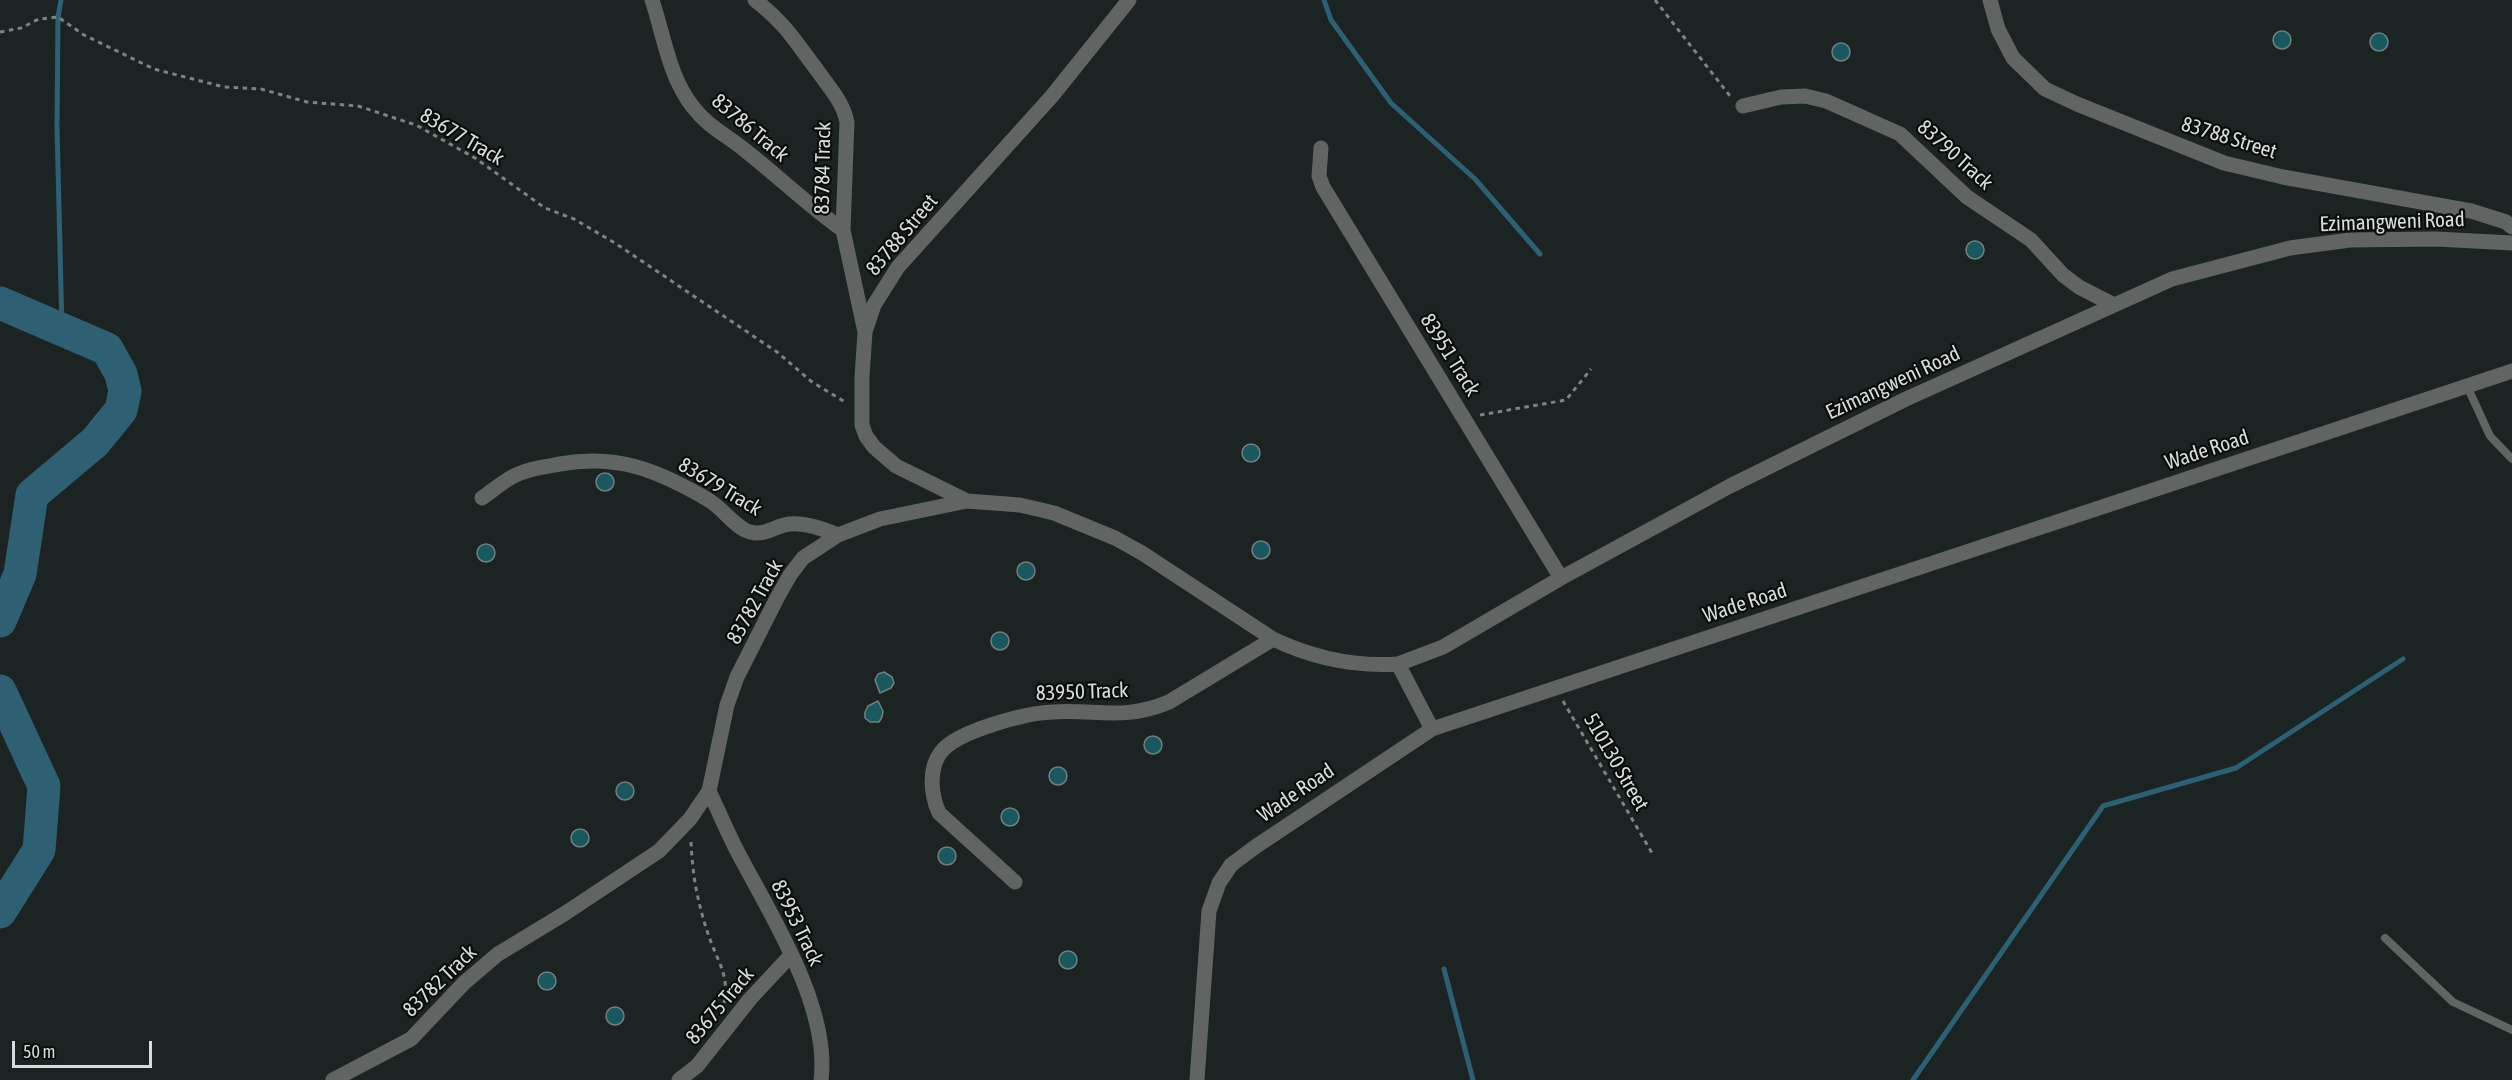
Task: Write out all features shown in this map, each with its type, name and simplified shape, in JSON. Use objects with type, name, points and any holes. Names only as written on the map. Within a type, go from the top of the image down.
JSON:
[{"type":"street","name":"83786 Track","points":[[652,0],[673,70],[693,107],[714,130],[742,148],[808,204],[843,230]]},
{"type":"street","name":"83784 Track","points":[[755,0],[774,14],[797,40],[844,108],[847,122],[843,230],[865,332]]},
{"type":"street","name":"83788 Street","points":[[967,501],[896,466],[874,447],[862,425],[865,332],[874,305],[898,267],[1052,96],[1130,0]]},
{"type":"street","name":"83788 Street","points":[[1990,0],[1998,29],[2013,58],[2045,89],[2077,104],[2224,163],[2283,177],[2471,211],[2506,222],[2512,227]]},
{"type":"street","name":"83790 Track","points":[[1743,106],[1781,97],[1805,96],[1826,101],[1900,134],[1967,197],[2031,240],[2063,276],[2114,305]]},
{"type":"street","name":"83951 Track","points":[[1321,148],[1319,176],[1323,187],[1561,578]]},
{"type":"street","name":"Ezimangweni Road","points":[[1398,664],[1443,647],[1561,578],[1730,486],[1896,404],[2172,279],[2290,248],[2350,240],[2436,239],[2512,243]]},
{"type":"street","name":"Wade Road","points":[[1197,1080],[1209,911],[1219,883],[1231,865],[1432,729],[2512,371]]},
{"type":"street","name":"83679 Track","points":[[482,498],[511,477],[531,468],[584,459],[614,461],[650,471],[706,498],[720,506],[738,526],[748,532],[759,534],[792,524],[822,529],[838,535]]},
{"type":"street","name":"83782 Track","points":[[333,1080],[411,1039],[464,982],[498,954],[564,915],[659,851],[690,819],[709,791],[727,705],[737,677],[790,576],[804,558],[838,535],[880,519],[967,501],[1020,505],[1085,524],[1142,553],[1273,639],[1293,648],[1352,664],[1398,664]]},
{"type":"street","name":"83950 Track","points":[[1015,882],[939,813],[933,800],[932,784],[934,767],[942,751],[957,739],[987,726],[1027,715],[1052,712],[1123,713],[1154,708],[1169,702],[1273,639]]},
{"type":"street","points":[[1398,664],[1432,729]]},
{"type":"street","name":"83953 Track","points":[[709,791],[791,955],[813,1009],[823,1054],[821,1080]]},
{"type":"street","name":"83675 Track","points":[[679,1080],[697,1066],[750,999],[791,955]]},
{"type":"lane","points":[[2467,386],[2490,436],[2512,459]]},
{"type":"lane","points":[[2385,938],[2453,1002],[2512,1030]]},
{"type":"path","points":[[1655,0],[1716,80],[1730,96],[1743,106]]},
{"type":"path","name":"83677 Track","points":[[0,32],[21,28],[39,19],[58,17],[84,35],[154,69],[224,87],[261,89],[307,102],[358,106],[416,124],[475,158],[545,208],[574,219],[615,243],[777,352],[812,382],[862,412]]},
{"type":"path","points":[[1464,418],[1566,400],[1591,369]]},
{"type":"path","name":"510130 Street","points":[[1554,687],[1652,853]]},
{"type":"path","points":[[690,819],[692,867],[698,901],[711,943],[725,975],[727,987],[723,1008]]},
{"type":"building","points":[[2278,31],[2286,31],[2291,36],[2289,47],[2278,49],[2273,44],[2273,36]]},
{"type":"building","points":[[2375,33],[2383,33],[2388,38],[2386,49],[2375,51],[2370,46],[2370,38]]},
{"type":"building","points":[[1837,43],[1845,43],[1850,48],[1848,59],[1837,61],[1832,56],[1832,48]]},
{"type":"building","points":[[1971,241],[1979,241],[1984,246],[1982,257],[1971,259],[1966,254],[1966,246]]},
{"type":"building","points":[[1247,444],[1255,444],[1260,449],[1258,460],[1247,462],[1242,457],[1242,449]]},
{"type":"building","points":[[601,473],[609,473],[614,478],[612,489],[601,491],[596,486],[596,478]]},
{"type":"building","points":[[1257,541],[1265,541],[1270,546],[1268,557],[1257,559],[1252,554],[1252,546]]},
{"type":"building","points":[[482,544],[490,544],[495,549],[493,560],[482,562],[477,557],[477,549]]},
{"type":"building","points":[[1022,562],[1030,562],[1035,567],[1033,578],[1022,580],[1017,575],[1017,567]]},
{"type":"building","points":[[996,632],[1004,632],[1009,637],[1007,648],[996,650],[991,645],[991,637]]},
{"type":"building","points":[[884,672],[892,677],[894,683],[891,688],[880,693],[875,680],[878,674]]},
{"type":"building","points":[[878,701],[883,711],[882,717],[879,722],[870,722],[865,718],[865,712],[868,706]]},
{"type":"building","points":[[1149,736],[1157,736],[1162,741],[1160,752],[1149,754],[1144,749],[1144,741]]},
{"type":"building","points":[[1054,767],[1062,767],[1067,772],[1065,783],[1054,785],[1049,780],[1049,772]]},
{"type":"building","points":[[621,782],[629,782],[634,787],[632,798],[621,800],[616,795],[616,787]]},
{"type":"building","points":[[1006,808],[1014,808],[1019,813],[1017,824],[1006,826],[1001,821],[1001,813]]},
{"type":"building","points":[[576,829],[584,829],[589,834],[587,845],[576,847],[571,842],[571,834]]},
{"type":"building","points":[[943,847],[951,847],[956,852],[954,863],[943,865],[938,860],[938,852]]},
{"type":"building","points":[[1064,951],[1072,951],[1077,956],[1075,967],[1064,969],[1059,964],[1059,956]]},
{"type":"building","points":[[543,972],[551,972],[556,977],[554,988],[543,990],[538,985],[538,977]]},
{"type":"building","points":[[611,1007],[619,1007],[624,1012],[622,1023],[611,1025],[606,1020],[606,1012]]},
{"type":"waterway","points":[[61,0],[58,17],[57,127],[62,329]]},
{"type":"waterway","points":[[1324,0],[1331,20],[1391,103],[1475,179],[1540,254]]},
{"type":"waterway","points":[[0,303],[107,349],[121,374],[125,391],[121,410],[95,442],[32,495],[20,574],[0,621]]},
{"type":"waterway","points":[[1913,1080],[2103,806],[2236,768],[2403,659]]},
{"type":"waterway","points":[[0,691],[44,786],[39,850],[0,912]]},
{"type":"waterway","points":[[1444,969],[1473,1080]]}]
